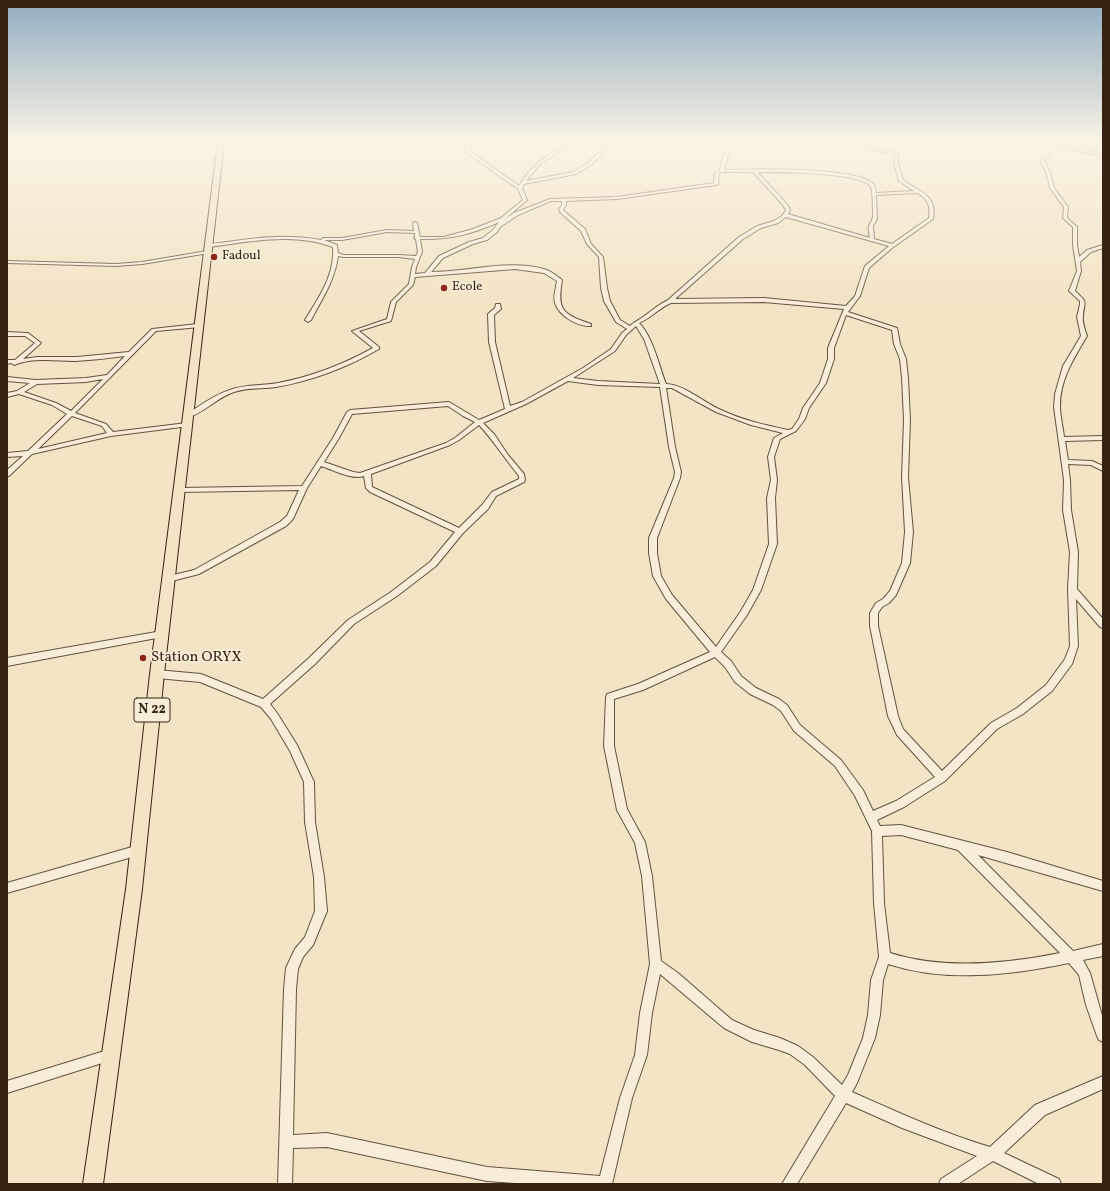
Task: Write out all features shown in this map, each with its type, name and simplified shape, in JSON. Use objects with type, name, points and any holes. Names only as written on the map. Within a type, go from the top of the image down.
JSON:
[{"type":"main road","name":"N 22","points":[[93,1184],[112,1055],[139,850],[168,579],[215,198]]},
{"type":"street","points":[[7,262],[116,265],[142,263],[208,249],[284,238],[342,238],[387,231],[442,238],[479,229],[503,218],[525,200],[524,198]]},
{"type":"street","points":[[427,274],[441,257],[471,243],[485,239],[499,226],[516,214],[550,200],[620,198]]},
{"type":"street","points":[[319,463],[352,474],[360,475],[367,473],[448,444],[457,439],[478,422],[566,380],[613,350],[630,328],[658,307],[670,301],[741,238],[751,231],[776,222],[785,215],[788,210],[787,206],[778,198]]},
{"type":"street","points":[[872,240],[871,226],[875,219],[874,198]]},
{"type":"street","points":[[286,1142],[327,1140],[487,1174],[605,1184],[626,1098],[641,1055],[646,1013],[656,964],[647,876],[640,842],[622,810],[609,746],[610,696],[640,687],[716,653],[744,613],[757,590],[773,544],[771,498],[774,480],[771,458],[777,438],[794,430],[802,419],[806,408],[823,383],[831,359],[834,340],[846,310],[857,296],[867,267],[892,245],[931,219],[933,212],[931,202],[926,198]]},
{"type":"street","points":[[870,818],[900,804],[942,778],[994,726],[1020,712],[1049,688],[1069,662],[1074,646],[1072,589],[1074,552],[1067,510],[1067,480],[1057,407],[1058,394],[1066,366],[1084,336],[1080,317],[1083,304],[1082,300],[1072,290],[1080,271],[1075,245],[1075,227],[1065,218],[1066,207],[1059,198]]},
{"type":"street","points":[[564,200],[564,205],[561,209],[562,212],[583,230],[589,244],[601,257],[604,288],[607,301],[614,316],[618,321],[630,328]]},
{"type":"street","points":[[785,215],[892,245]]},
{"type":"street","points":[[499,226],[503,218]]},
{"type":"street","points":[[7,455],[29,452],[111,434],[188,420],[212,400],[233,391],[291,382],[347,362],[377,348],[355,331],[389,320],[394,302],[411,284],[412,276],[420,252],[415,224]]},
{"type":"street","points":[[308,320],[333,274],[336,254],[335,246],[313,239]]},
{"type":"street","points":[[1078,261],[1089,251],[1103,246]]},
{"type":"street","points":[[336,254],[344,256],[399,256],[418,258]]},
{"type":"street","points":[[412,276],[507,268],[544,271],[560,280],[558,303],[563,310],[573,320],[589,325]]},
{"type":"street","points":[[670,301],[764,300],[846,310],[895,328],[897,344],[903,360],[907,413],[906,477],[909,532],[906,563],[893,594],[879,605],[874,613],[874,626],[892,716],[900,732],[942,778]]},
{"type":"street","points":[[498,305],[497,310],[490,314],[492,336],[508,409]]},
{"type":"street","points":[[636,323],[641,328],[647,339],[663,384],[672,447],[678,472],[678,478],[670,493],[653,538],[653,553],[657,576],[669,597],[716,653],[728,664],[738,679],[753,691],[776,702],[784,708],[796,728],[838,763],[859,793],[877,831],[879,903],[885,957],[877,980],[874,1015],[869,1038],[853,1080],[789,1184]]},
{"type":"street","points":[[7,474],[110,376],[154,330],[198,326]]},
{"type":"street","points":[[7,334],[26,334],[38,343],[7,368]]},
{"type":"street","points":[[7,362],[37,359],[77,359],[130,354]]},
{"type":"street","points":[[7,379],[36,382],[86,380],[110,376]]},
{"type":"street","points":[[566,380],[598,383],[663,384],[673,386],[718,411],[754,424],[788,432]]},
{"type":"street","points":[[7,395],[19,392],[36,382]]},
{"type":"street","points":[[19,392],[54,404],[71,414],[104,425],[111,434]]},
{"type":"street","points":[[168,579],[196,572],[283,524],[290,517],[304,488],[336,438],[350,412],[449,404],[464,416],[478,422],[492,435],[522,476],[522,480],[494,494],[478,515],[460,531],[433,564],[394,594],[351,622],[312,661],[264,704]]},
{"type":"street","points":[[1061,439],[1103,438]]},
{"type":"street","points":[[7,461],[18,454]]},
{"type":"street","points":[[1064,462],[1092,463],[1103,469]]},
{"type":"street","points":[[367,473],[370,488],[372,490],[460,531]]},
{"type":"street","points":[[180,490],[304,488]]},
{"type":"street","points":[[1072,589],[1103,625]]},
{"type":"street","points":[[7,662],[162,634]]},
{"type":"street","points":[[157,674],[201,678],[264,704],[274,716],[294,748],[309,782],[310,822],[319,877],[321,911],[309,941],[299,953],[292,968],[290,989],[285,1184]]},
{"type":"street","points":[[877,831],[901,830],[1007,857],[1103,886]]},
{"type":"street","points":[[961,846],[1079,965],[1084,973],[1092,1005],[1103,1036]]},
{"type":"street","points":[[7,888],[139,850]]},
{"type":"street","points":[[885,957],[912,964],[952,969],[1017,966],[1103,950]]},
{"type":"street","points":[[656,964],[674,977],[728,1024],[752,1036],[780,1044],[794,1050],[809,1061],[844,1095],[902,1121],[965,1146],[992,1154],[1054,1184]]},
{"type":"street","points":[[7,1087],[112,1055]]},
{"type":"street","points":[[946,1184],[992,1154],[1040,1110],[1103,1082]]},
{"type":"place","name":"Fadoul","points":[[214,257]]},
{"type":"place","name":"Ecole","points":[[444,288]]},
{"type":"place","name":"Station ORYX","points":[[143,658]]}]
